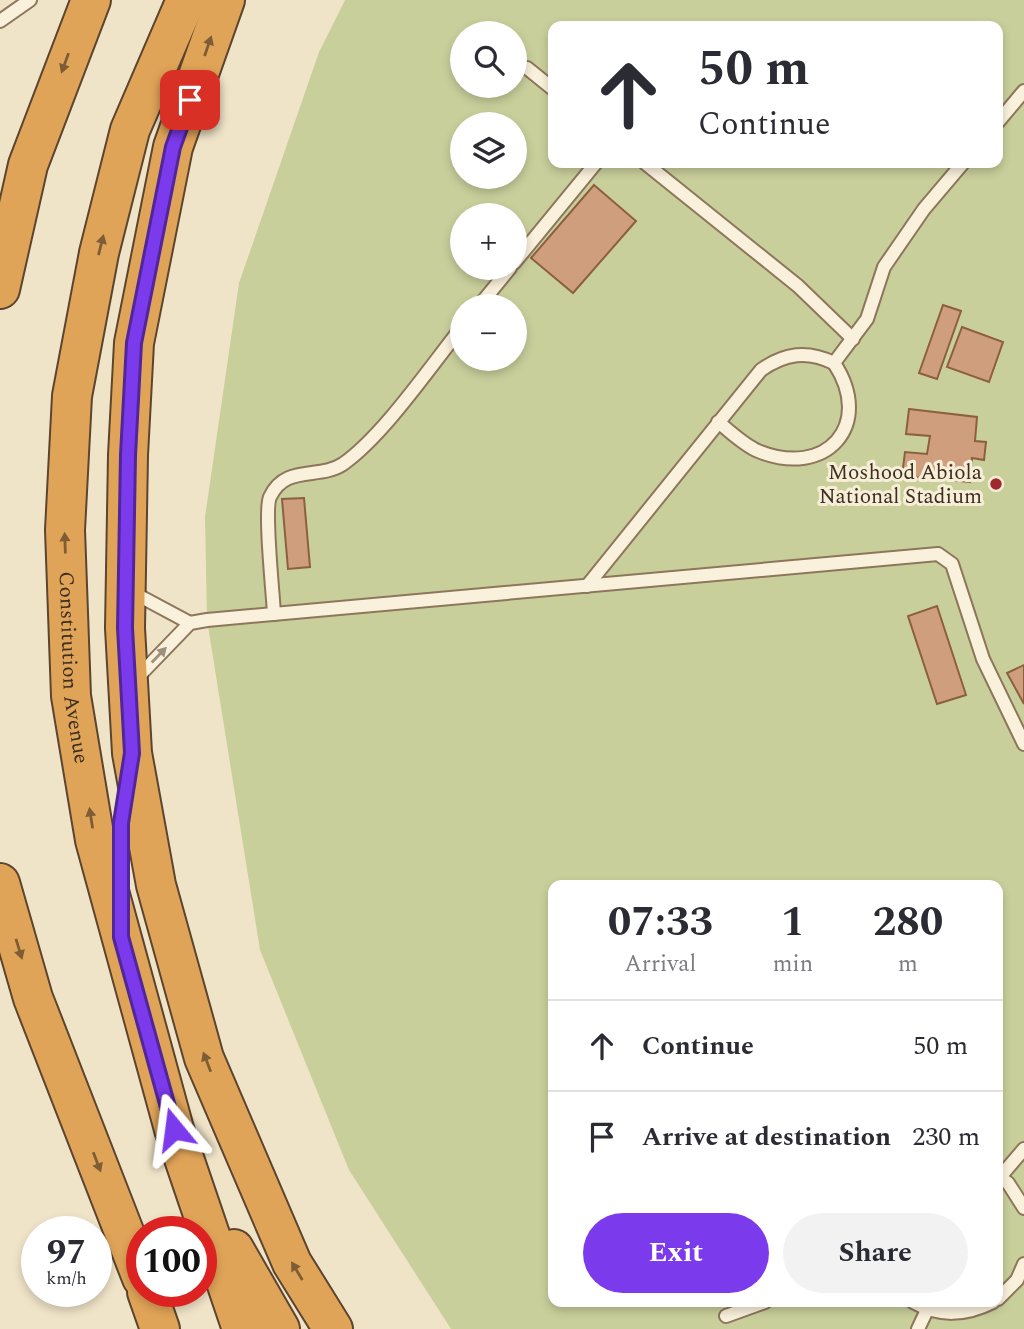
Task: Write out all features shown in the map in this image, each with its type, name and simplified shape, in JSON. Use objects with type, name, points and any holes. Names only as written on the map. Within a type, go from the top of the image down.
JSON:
[{"type":"highway","points":[[0,289],[28,165],[91,0]]},
{"type":"highway","name":"Constitution Avenue","points":[[186,0],[130,130],[99,253],[72,396],[65,530],[71,696],[95,839],[121,937],[174,1129],[242,1329]]},
{"type":"highway","points":[[72,396],[173,147],[225,0]]},
{"type":"highway","points":[[173,147],[134,343],[128,455],[126,588],[132,753],[156,885],[204,1058],[292,1263],[333,1329]]},
{"type":"highway","points":[[121,937],[121,823],[132,753]]},
{"type":"highway","points":[[0,883],[33,998],[126,1242]]},
{"type":"highway","points":[[174,1129],[249,1279],[280,1329]]},
{"type":"lane","points":[[0,21],[30,0]]},
{"type":"lane","points":[[527,68],[548,85]]},
{"type":"lane","points":[[1003,116],[1024,91]]},
{"type":"lane","points":[[527,247],[592,168]]},
{"type":"lane","points":[[651,168],[798,286],[853,340]]},
{"type":"lane","points":[[834,363],[867,319],[884,267],[924,209],[959,168]]},
{"type":"lane","points":[[489,294],[500,280]]},
{"type":"lane","points":[[274,614],[268,499],[280,481],[304,472],[337,468],[360,452],[450,342]]},
{"type":"lane","points":[[587,586],[718,422],[761,370],[778,358],[798,354],[819,356],[834,363],[844,379],[848,422],[842,439],[827,451],[806,458],[781,457],[758,451],[718,422]]},
{"type":"lane","points":[[126,588],[190,623],[938,554],[952,564],[984,659],[1024,744]]},
{"type":"lane","points":[[128,688],[190,623]]},
{"type":"lane","points":[[1003,1172],[1024,1149]]},
{"type":"lane","points":[[1003,1179],[1024,1208]]},
{"type":"lane","points":[[1003,1295],[1020,1283],[1024,1264]]},
{"type":"lane","points":[[726,1316],[751,1307]]},
{"type":"lane","points":[[922,1307],[952,1314],[983,1307]]},
{"type":"lane","points":[[918,1329],[927,1310]]},
{"type":"green space","points":[[345,0],[1024,0],[1024,1329],[451,1329],[349,1170],[260,950],[207,620],[205,517],[239,283],[319,52]]},
{"type":"building","points":[[594,185],[636,221],[573,293],[531,258]]},
{"type":"building","points":[[943,305],[961,311],[937,379],[919,373]]},
{"type":"building","points":[[962,327],[1003,342],[989,382],[947,367]]},
{"type":"building","points":[[909,409],[977,417],[975,441],[986,442],[984,460],[972,458],[970,482],[902,476],[905,452],[927,454],[930,436],[906,434]]},
{"type":"building","points":[[304,498],[310,567],[288,569],[282,499]]},
{"type":"building","points":[[937,606],[966,695],[937,704],[908,616]]},
{"type":"building","points":[[1024,665],[1024,704],[1007,673]]},
{"type":"place","name":"Moshood Abiola National Stadium","points":[[996,484]]},
{"type":"route","points":[[174,1129],[121,937],[121,823],[132,753],[125,628],[128,455],[134,343],[173,147],[190,100]]}]
